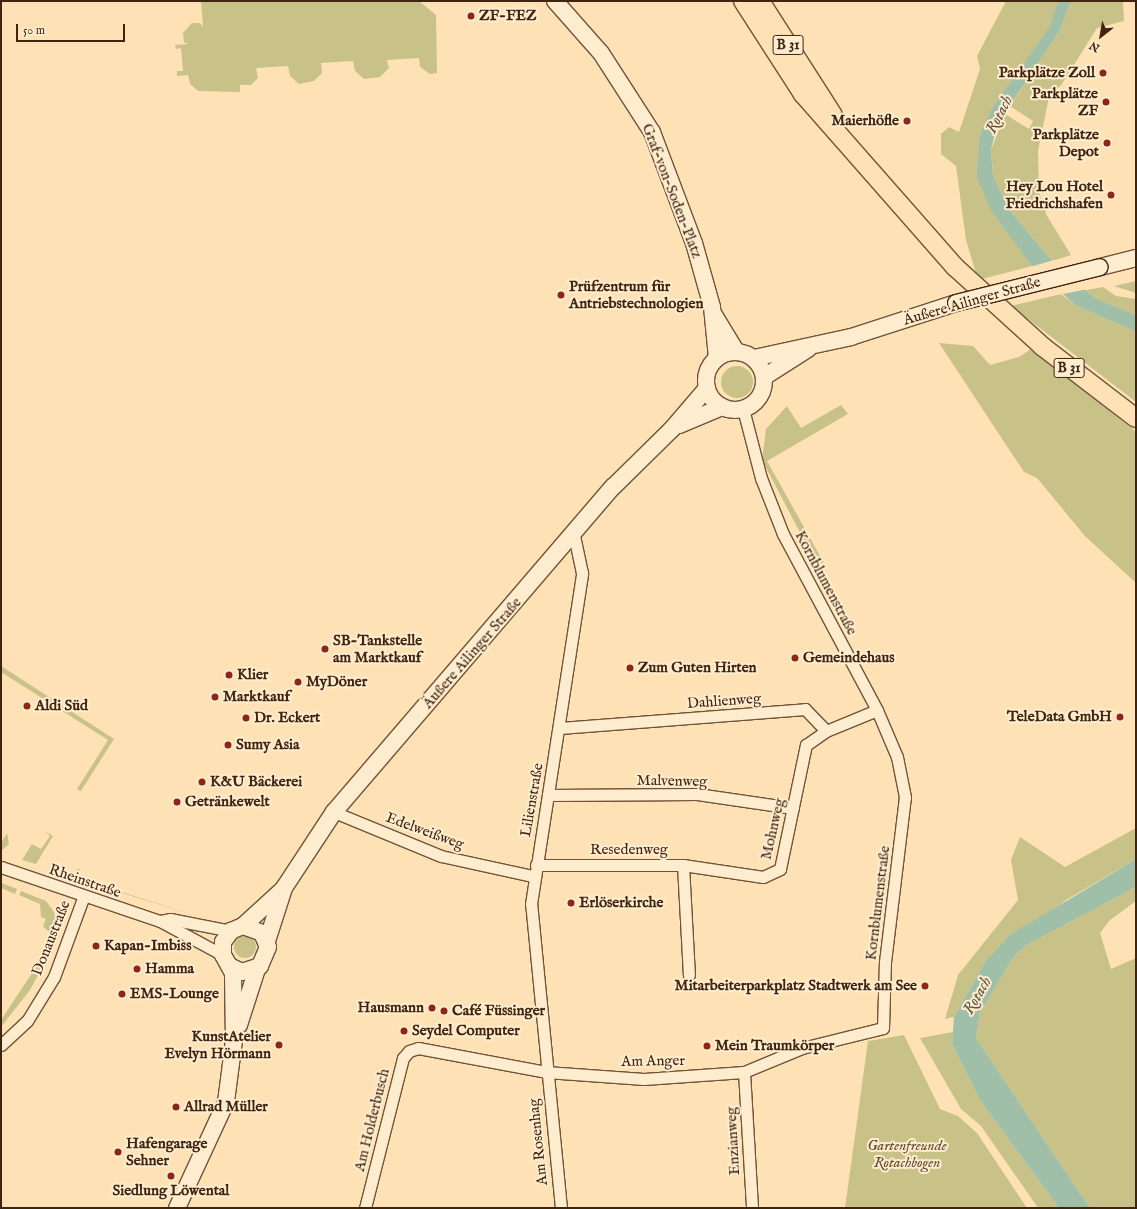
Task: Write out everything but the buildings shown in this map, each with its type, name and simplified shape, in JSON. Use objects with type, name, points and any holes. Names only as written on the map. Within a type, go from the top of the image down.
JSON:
[{"type":"main road","name":"Graf-von-Soden-Platz","points":[[555,1],[601,53],[652,132],[694,243],[714,313],[717,358]]},
{"type":"main road","name":"B 31","points":[[743,1],[803,94],[864,161],[955,267],[1042,346],[1136,418]]},
{"type":"main road","name":"B 31","points":[[760,1],[864,161]]},
{"type":"main road","name":"Äußere Ailinger Straße","points":[[764,377],[808,349],[956,303],[1136,258]]},
{"type":"main road","name":"Graf-von-Soden-Platz","points":[[714,313],[736,351]]},
{"type":"main road","name":"Äußere Ailinger Straße","points":[[754,358],[787,348],[808,349]]},
{"type":"main road","points":[[736,351],[754,358],[764,377],[760,397],[743,409],[722,407],[713,400],[707,388],[707,370],[717,358],[736,351]]},
{"type":"main road","name":"Äußere Ailinger Straße","points":[[267,941],[284,888],[334,812],[574,535],[613,487],[672,429],[707,388]]},
{"type":"main road","name":"Äußere Ailinger Straße","points":[[672,429],[722,407]]},
{"type":"main road","name":"Äußere Ailinger Straße","points":[[237,929],[284,888]]},
{"type":"main road","points":[[179,1207],[226,1102],[234,1040],[233,973],[226,960],[223,942],[237,929],[257,929],[267,941],[268,954],[256,969],[234,1040]]},
{"type":"main road","points":[[226,960],[242,972],[256,969]]},
{"type":"street","name":"Kornblumenstraße","points":[[743,409],[761,478],[783,534],[877,710],[897,757],[905,796],[886,962],[883,1028]]},
{"type":"street","name":"Lilienstraße","points":[[546,1072],[531,904],[532,876],[536,865],[560,728],[582,573],[574,535]]},
{"type":"street","name":"Dahlienweg","points":[[560,728],[806,709],[826,731]]},
{"type":"street","points":[[826,731],[877,710]]},
{"type":"street","name":"Mohnweg","points":[[683,865],[763,877],[780,869],[806,745],[826,731]]},
{"type":"street","name":"Malvenweg","points":[[548,795],[697,794],[793,808]]},
{"type":"street","name":"Edelweißweg","points":[[334,812],[442,856],[532,876]]},
{"type":"street","name":"Resedenweg","points":[[536,865],[683,865],[689,975]]},
{"type":"street","name":"Rheinstraße","points":[[1,867],[83,898],[160,921],[226,960]]},
{"type":"street","name":"Donaustraße","points":[[1,1045],[27,1021],[54,977],[83,898]]},
{"type":"street","name":"Rheinstraße","points":[[160,921],[170,919],[237,929]]},
{"type":"street","name":"Am Anger","points":[[418,1048],[546,1072],[644,1079],[744,1072],[802,1048],[883,1028]]},
{"type":"street","name":"Am Holderbusch","points":[[365,1208],[403,1058],[418,1048]]},
{"type":"street","name":"Am Rosenhag","points":[[546,1072],[561,1208]]},
{"type":"street","name":"Enzianweg","points":[[744,1072],[752,1208]]},
{"type":"green space","points":[[201,1],[419,1],[436,15],[437,73],[430,74],[420,67],[419,58],[387,60],[389,68],[380,77],[364,79],[355,71],[353,61],[321,63],[322,73],[314,81],[299,84],[290,76],[288,66],[256,68],[258,78],[251,85],[240,85],[240,92],[198,91],[190,84],[188,75],[177,76],[177,71],[183,71],[181,48],[176,49],[175,45],[188,44],[184,42],[183,33],[192,23],[200,23],[203,27]]},
{"type":"green space","points":[[1006,1],[1058,1],[1051,27],[992,108],[977,176],[1032,266],[978,280],[966,240],[956,166],[941,154],[941,134],[949,127],[959,132],[980,69],[977,56]]},
{"type":"green space","points":[[1071,1],[1123,1],[1124,21],[1097,28],[1062,84],[1049,97],[1038,151],[1039,192],[1047,216],[1071,255],[1052,261],[1009,209],[993,175],[991,150],[1005,114],[1029,129],[1033,121],[1010,106],[1059,32]]},
{"type":"green space","points":[[1136,281],[1136,293],[1114,286]]},
{"type":"green space","points":[[1103,287],[1116,296],[1136,299],[1136,315],[1095,298],[1086,290]]},
{"type":"green space","points":[[1061,294],[1075,305],[1136,332],[1136,402],[1011,306]]},
{"type":"green space","points":[[939,343],[973,346],[990,365],[1019,357],[1031,349],[1136,432],[1136,583],[1085,536],[1037,478],[1024,472]]},
{"type":"green space","points":[[734,366],[740,366],[749,370],[753,382],[749,394],[740,398],[734,398],[725,394],[721,385],[721,379],[725,370]]},
{"type":"green space","points":[[841,405],[848,414],[767,461],[824,563],[816,563],[762,460],[766,429],[787,406],[801,428]]},
{"type":"green space","points":[[1,666],[114,739],[81,791],[77,789],[108,740],[1,672]]},
{"type":"green space","points":[[1136,828],[1136,859],[1066,900],[985,962],[954,1017],[945,1019],[958,975],[1018,900],[1011,860],[1020,837],[1065,867]]},
{"type":"green space","points":[[45,831],[53,836],[36,864],[22,860],[32,844],[41,849],[50,836]]},
{"type":"green space","points":[[7,833],[9,844],[1,851],[1,843]]},
{"type":"green space","points":[[79,868],[81,879],[200,917],[70,877]]},
{"type":"green space","points":[[1,883],[17,889],[15,894],[1,888]]},
{"type":"green space","points":[[1136,887],[1136,901],[1110,920],[1100,933],[1111,969],[1136,958],[1136,1208],[1090,1208],[976,1038],[980,1013],[1012,959],[1025,946]]},
{"type":"green space","points":[[21,891],[46,901],[54,912],[57,930],[50,950],[46,949],[52,935],[43,926],[46,919],[41,917],[40,904],[19,895]]},
{"type":"green space","points":[[245,936],[253,939],[256,947],[253,955],[245,958],[237,955],[234,947],[237,939]]},
{"type":"green space","points":[[38,964],[43,966],[30,990],[1,1027],[1,1020]]},
{"type":"green space","points":[[953,1032],[952,1044],[980,1100],[1059,1208],[1038,1208],[981,1126],[961,1109],[920,1038]]},
{"type":"green space","name":"Gartenfreunde Rotachbogen","points":[[904,1035],[940,1109],[958,1116],[977,1133],[1027,1208],[845,1208],[868,1041]]},
{"type":"water","name":"Rotach","points":[[1058,1],[1071,1],[1059,32],[997,125],[991,150],[993,175],[1009,209],[1052,261],[1095,298],[1136,315],[1136,332],[1075,305],[1032,266],[990,209],[977,176],[980,135],[992,108],[1050,27]]},
{"type":"water","name":"Rotach","points":[[1136,859],[1136,887],[1025,946],[1012,959],[980,1013],[976,1038],[1090,1208],[1059,1208],[980,1100],[952,1044],[954,1017],[985,962],[1010,935]]},
{"type":"pier","points":[[1054,260],[1088,289],[1058,295],[1030,267]]},
{"type":"place","name":"ZF-FEZ","points":[[471,16]]},
{"type":"place","name":"Parkplätze Zoll","points":[[1103,73]]},
{"type":"place","name":"Parkplätze ZF","points":[[1106,102]]},
{"type":"place","name":"Maierhöfle","points":[[907,121]]},
{"type":"place","name":"Parkplätze Depot","points":[[1107,143]]},
{"type":"place","name":"Hey Lou Hotel Friedrichshafen","points":[[1111,195]]},
{"type":"place","name":"Prüfzentrum für Antriebstechnologien","points":[[561,295]]},
{"type":"place","name":"SB-Tankstelle am Marktkauf","points":[[325,649]]},
{"type":"place","name":"Gemeindehaus","points":[[795,658]]},
{"type":"place","name":"Zum Guten Hirten","points":[[630,668]]},
{"type":"place","name":"Klier","points":[[229,675]]},
{"type":"place","name":"MyDöner","points":[[298,682]]},
{"type":"place","name":"Marktkauf","points":[[215,697]]},
{"type":"place","name":"Aldi Süd","points":[[27,706]]},
{"type":"place","name":"TeleData GmbH","points":[[1120,717]]},
{"type":"place","name":"Dr. Eckert","points":[[246,718]]},
{"type":"place","name":"Sumy Asia","points":[[228,745]]},
{"type":"place","name":"K&U Bäckerei","points":[[202,782]]},
{"type":"place","name":"Getränkewelt","points":[[177,802]]},
{"type":"place","name":"Erlöserkirche","points":[[571,903]]},
{"type":"place","name":"Kapan-Imbiss","points":[[96,946]]},
{"type":"place","name":"Hamma","points":[[137,969]]},
{"type":"place","name":"Mitarbeiterparkplatz Stadtwerk am See","points":[[925,986]]},
{"type":"place","name":"EMS-Lounge","points":[[122,994]]},
{"type":"place","name":"Hausmann","points":[[432,1008]]},
{"type":"place","name":"Café Füssinger","points":[[444,1011]]},
{"type":"place","name":"Seydel Computer","points":[[404,1031]]},
{"type":"place","name":"KunstAtelier Evelyn Hörmann","points":[[279,1045]]},
{"type":"place","name":"Mein Traumkörper","points":[[707,1046]]},
{"type":"place","name":"Allrad Müller","points":[[176,1107]]},
{"type":"place","name":"Hafengarage Sehner","points":[[118,1152]]},
{"type":"place","name":"Siedlung Löwental","points":[[171,1176]]}]
